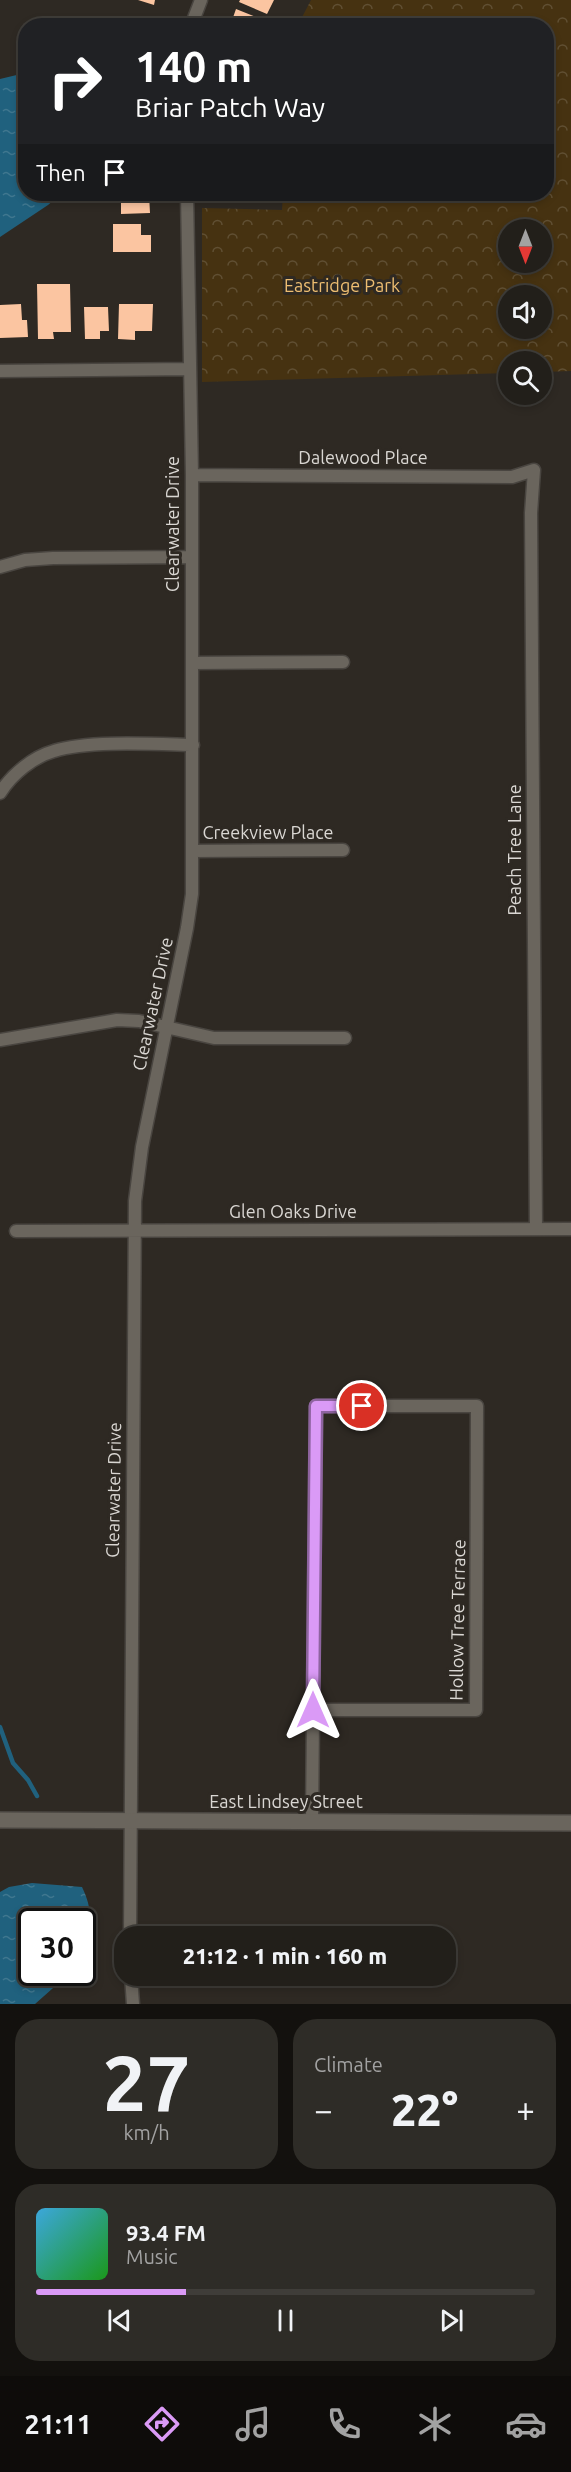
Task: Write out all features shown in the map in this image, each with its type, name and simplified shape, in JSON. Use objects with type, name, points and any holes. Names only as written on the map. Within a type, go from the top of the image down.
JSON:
[{"type":"street","points":[[194,18],[201,0]]},
{"type":"street","name":"Clearwater Drive","points":[[130,1926],[134,1230],[137,1174],[191,909],[193,851],[192,475],[187,201]]},
{"type":"street","points":[[0,371],[189,369]]},
{"type":"street","name":"Dalewood Place","points":[[192,475],[512,477],[534,470]]},
{"type":"street","name":"Peach Tree Lane","points":[[534,470],[531,513],[536,1229]]},
{"type":"street","points":[[0,567],[25,560],[52,558],[191,557]]},
{"type":"street","points":[[192,663],[343,662]]},
{"type":"street","points":[[0,793],[16,773],[54,750],[100,746],[192,745]]},
{"type":"street","name":"Creekview Place","points":[[193,851],[343,850]]},
{"type":"street","points":[[0,1040],[117,1020],[139,1022],[194,1035],[229,1039],[345,1038]]},
{"type":"street","name":"Glen Oaks Drive","points":[[16,1232],[571,1229]]},
{"type":"street","name":"Hollow Tree Terrace","points":[[316,1406],[477,1406],[476,1710],[313,1710],[316,1406]]},
{"type":"street","points":[[312,1821],[313,1710]]},
{"type":"street","name":"East Lindsey Street","points":[[0,1820],[571,1823]]},
{"type":"street","points":[[132,1986],[133,2004]]},
{"type":"green space","name":"Eastridge Park","points":[[311,0],[571,0],[571,371],[552,372],[552,351],[498,351],[498,373],[202,382],[202,208],[282,210],[283,201],[554,201],[554,18],[302,18]]},
{"type":"water","points":[[18,75],[18,201],[53,201],[0,237],[0,79]]},
{"type":"water","points":[[32,1883],[82,1887],[89,1908],[18,1908],[18,1986],[55,1986],[35,2004],[0,2004],[0,1892],[9,1887]]},
{"type":"building","points":[[138,0],[155,0],[154,5]]},
{"type":"building","points":[[240,0],[274,0],[267,14],[239,2]]},
{"type":"building","points":[[236,9],[258,18],[233,18]]},
{"type":"building","points":[[121,201],[149,201],[150,213],[121,214]]},
{"type":"building","points":[[113,224],[141,224],[141,235],[151,235],[151,252],[113,252]]},
{"type":"building","points":[[37,284],[70,284],[71,332],[53,332],[54,339],[38,339]]},
{"type":"building","points":[[21,304],[22,320],[27,320],[28,337],[0,338],[0,305]]},
{"type":"building","points":[[119,304],[153,304],[152,331],[135,331],[135,340],[118,339]]},
{"type":"building","points":[[84,307],[108,307],[109,331],[100,331],[100,339],[85,339]]},
{"type":"waterway","points":[[0,1727],[13,1763],[28,1780],[37,1796]]},
{"type":"route","points":[[313,1710],[316,1406],[362,1406]]}]
